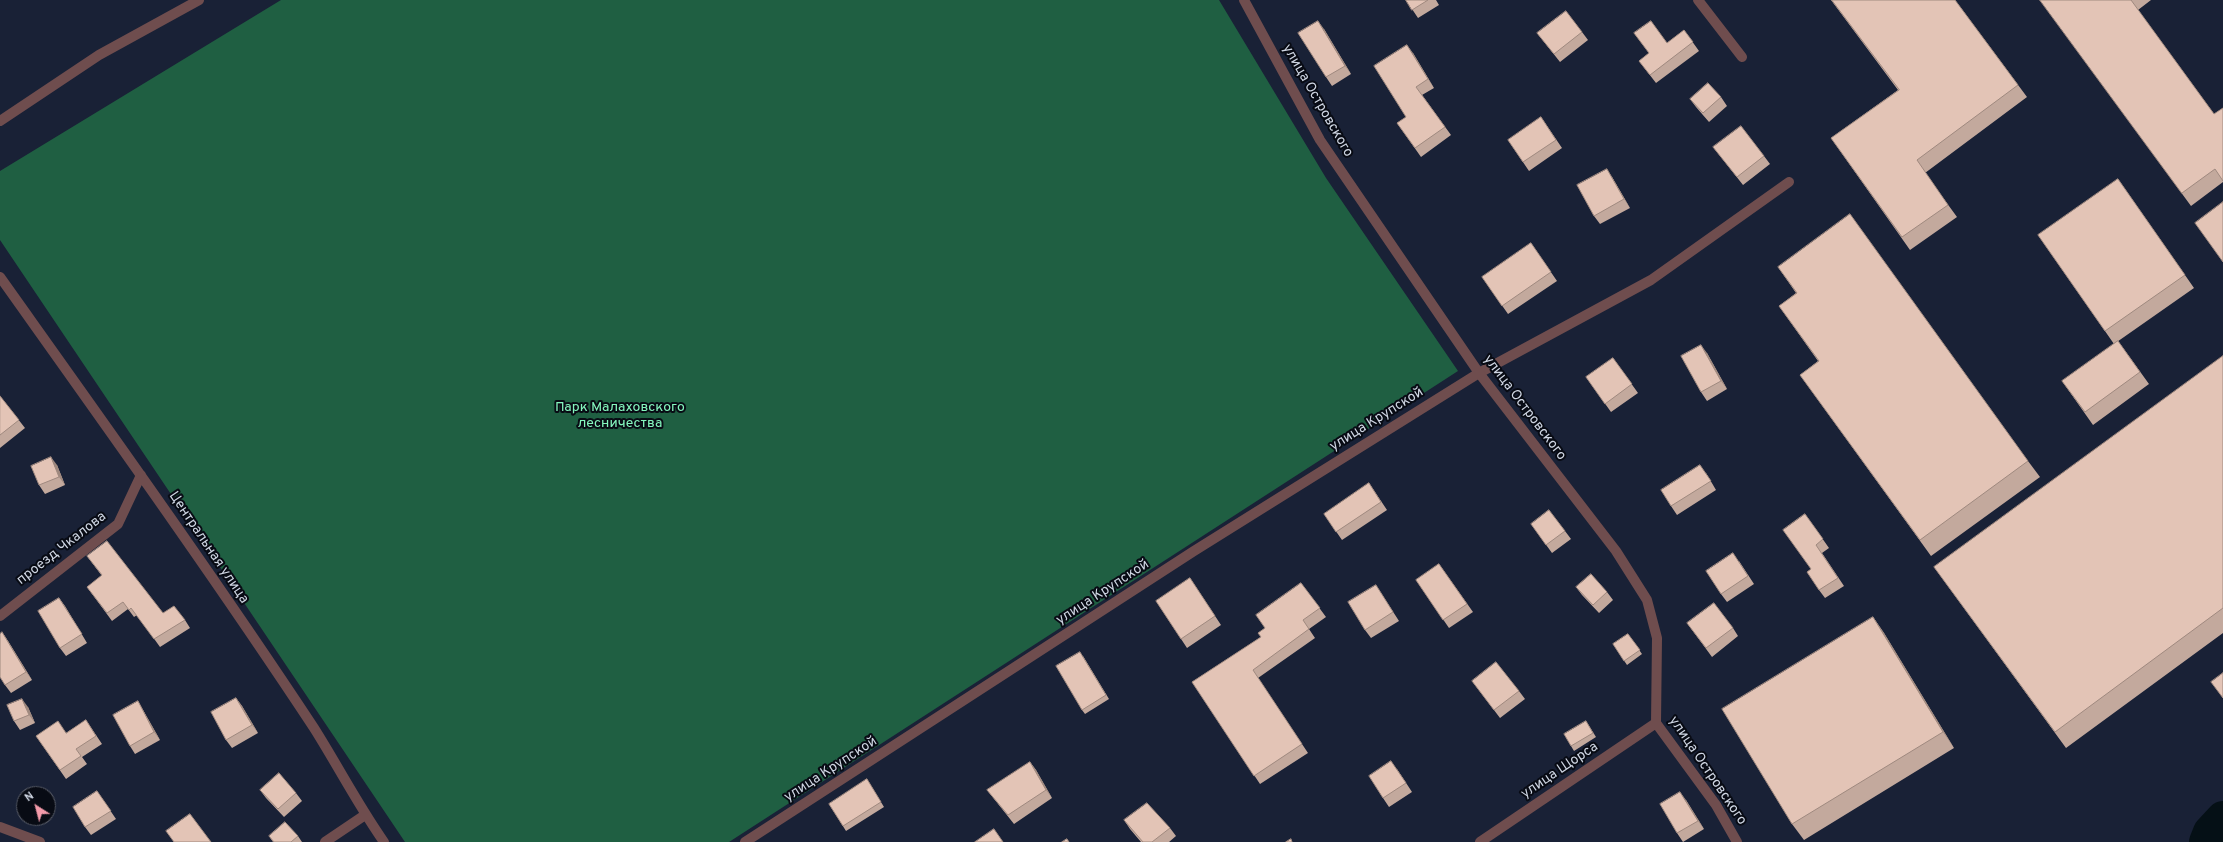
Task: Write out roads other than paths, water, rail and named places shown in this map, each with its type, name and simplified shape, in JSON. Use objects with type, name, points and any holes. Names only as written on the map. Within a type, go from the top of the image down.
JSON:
[{"type":"street","points":[[0,121],[99,55],[199,0]]},
{"type":"street","name":"улица Островского","points":[[1244,0],[1320,140],[1479,373],[1616,551],[1648,600],[1657,638],[1656,723],[1716,805],[1737,842]]},
{"type":"street","points":[[1698,0],[1742,57]]},
{"type":"street","name":"улица Крупской","points":[[746,842],[1194,551],[1479,373],[1651,280],[1789,182]]},
{"type":"street","name":"Центральная улица","points":[[0,277],[142,475],[314,729],[365,815],[384,842]]},
{"type":"street","name":"проезд Чкалова","points":[[0,616],[118,524],[142,475]]},
{"type":"street","name":"улица Щорса","points":[[1480,842],[1656,723]]},
{"type":"street","points":[[325,842],[365,815]]},
{"type":"street","points":[[0,827],[40,842]]},
{"type":"waterway","points":[[2206,842],[2210,832],[2223,818]]},
{"type":"park label","name":"Парк Малаховского лесничества","points":[[620,416]]}]
